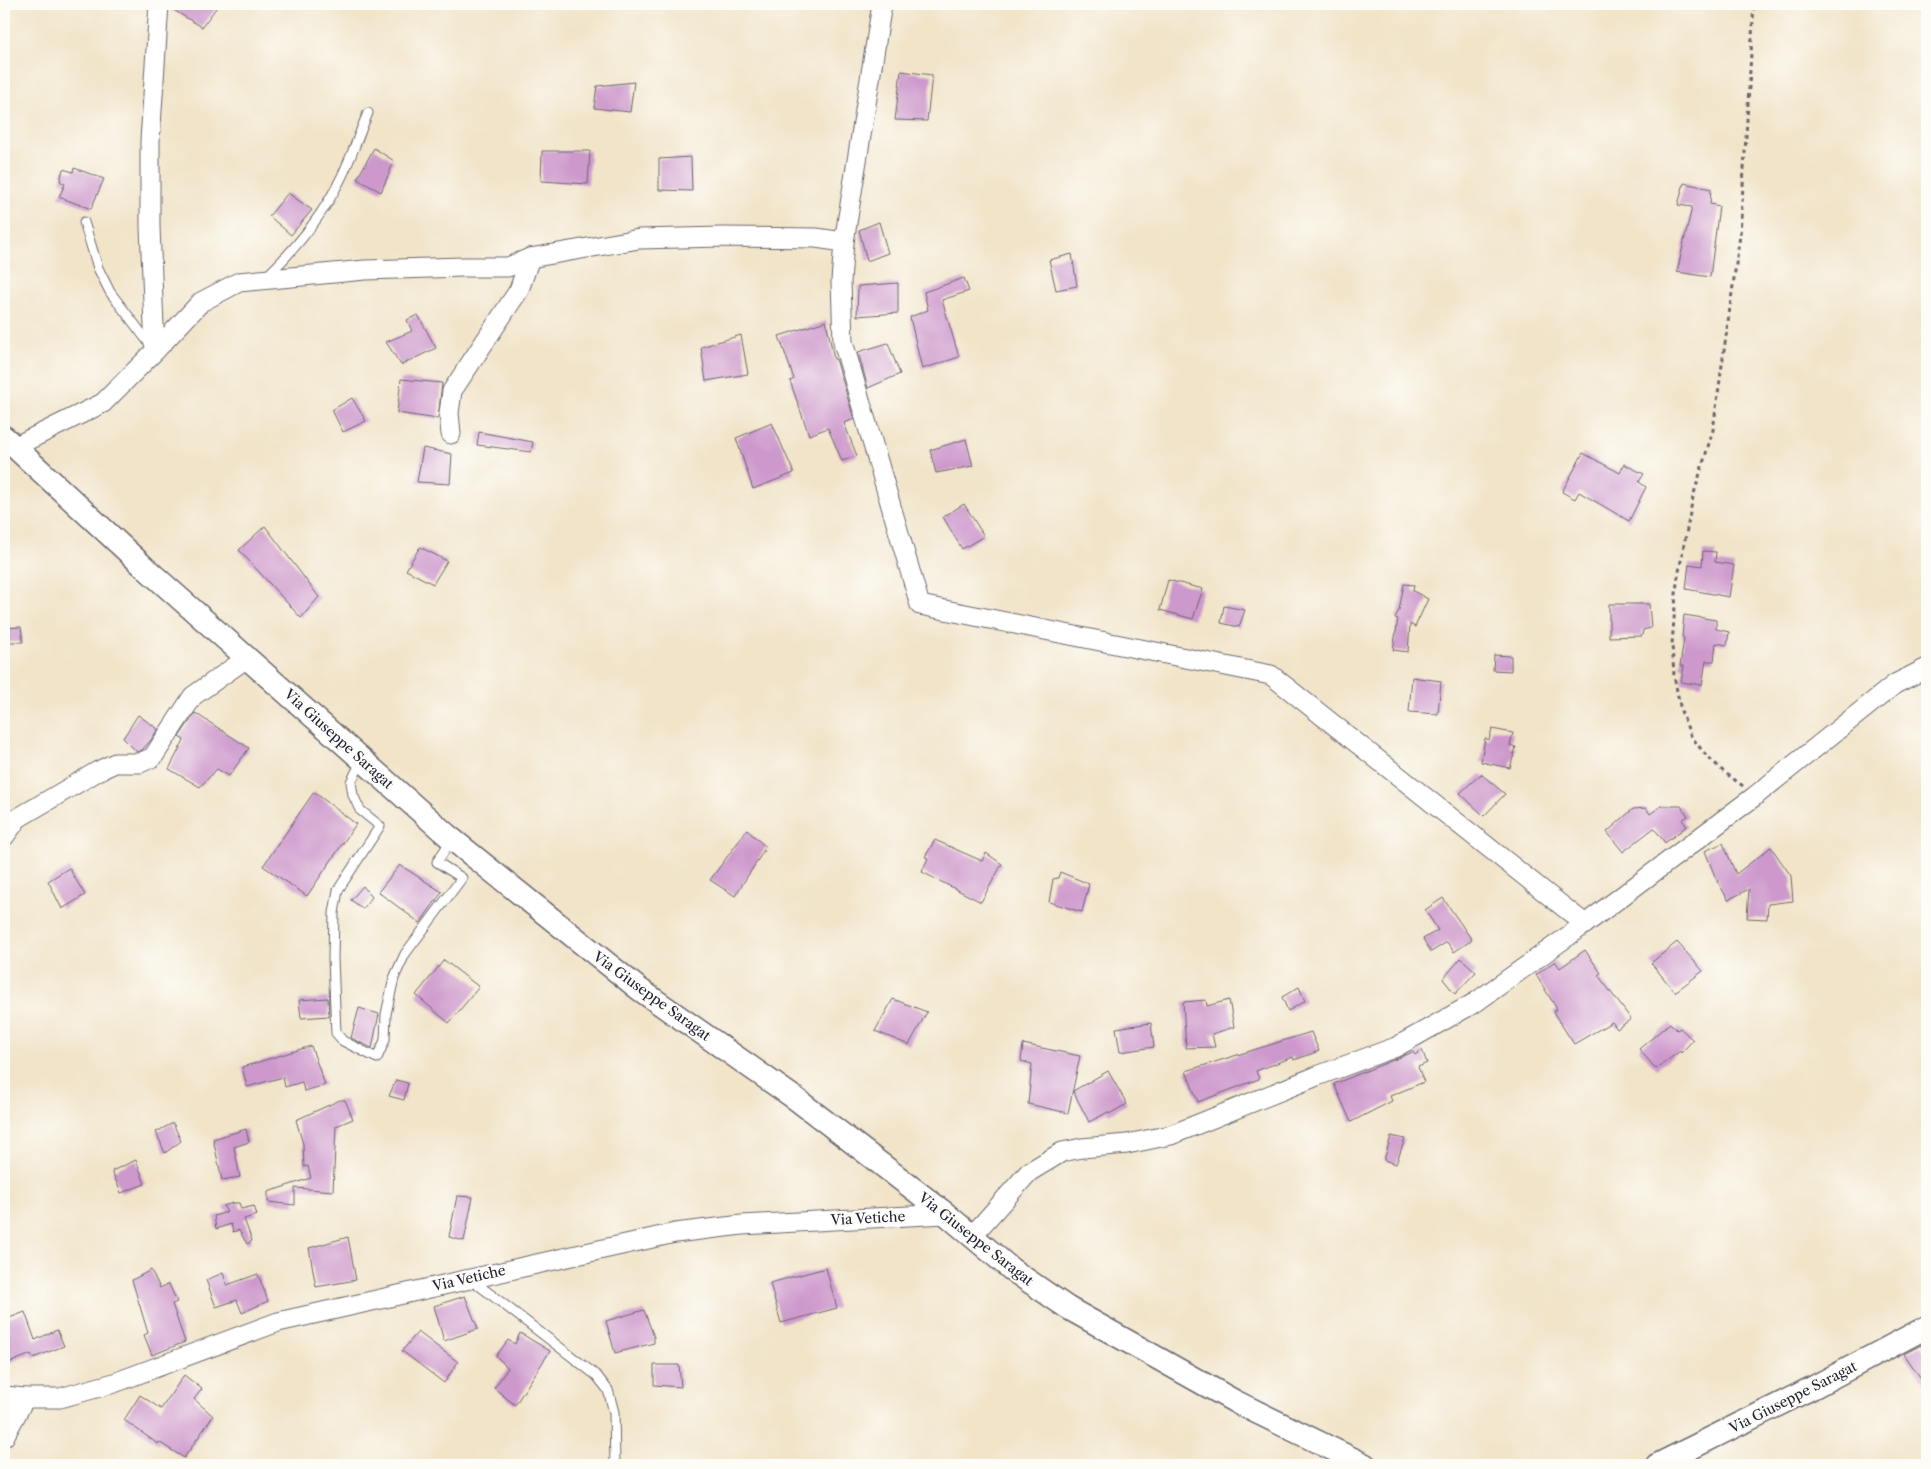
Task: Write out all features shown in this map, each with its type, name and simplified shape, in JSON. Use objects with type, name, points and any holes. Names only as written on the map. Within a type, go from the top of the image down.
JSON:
[{"type":"street","points":[[155,351],[150,227],[150,141],[159,4]]},
{"type":"street","points":[[882,4],[844,242],[840,280],[843,342],[920,605],[1271,675],[1585,924]]},
{"type":"street","points":[[9,442],[103,403],[201,302],[239,282],[365,270],[508,267],[530,258],[639,239],[722,237],[807,238],[844,242]]},
{"type":"street","points":[[451,434],[449,413],[452,391],[519,290],[530,258]]},
{"type":"street","name":"Via Giuseppe Saragat","points":[[9,442],[142,565],[452,839],[639,989],[796,1099],[946,1214],[1011,1269],[1068,1308],[1236,1402],[1365,1465]]},
{"type":"street","points":[[4,837],[18,818],[98,771],[114,763],[140,763],[152,757],[193,696],[247,658]]},
{"type":"street","points":[[972,1236],[1029,1172],[1062,1152],[1082,1148],[1127,1144],[1171,1135],[1396,1047],[1476,1002],[1585,924],[1755,796],[1895,684],[1927,668]]},
{"type":"street","name":"Via Vetiche","points":[[4,1396],[60,1398],[114,1383],[278,1322],[675,1233],[742,1225],[946,1214]]},
{"type":"street","name":"Via Giuseppe Saragat","points":[[1657,1465],[1812,1388],[1927,1327]]},
{"type":"street","points":[[4,1437],[26,1398]]},
{"type":"lane","points":[[263,280],[294,249],[314,224],[338,184],[368,112]]},
{"type":"lane","points":[[84,222],[98,268],[110,292],[155,351]]},
{"type":"lane","points":[[363,760],[351,782],[353,795],[360,810],[380,826],[338,890],[334,913],[334,1005],[336,1033],[339,1037],[343,1041],[377,1058],[385,1040],[386,1014],[394,978],[405,954],[462,878],[436,862],[452,839]]},
{"type":"lane","points":[[470,1278],[598,1376],[608,1390],[614,1412],[615,1465]]},
{"type":"path","points":[[1754,4],[1740,235],[1713,430],[1692,506],[1677,582],[1672,644],[1674,676],[1681,711],[1690,734],[1703,752],[1724,772],[1755,796]]},
{"type":"building","points":[[170,4],[219,4],[202,27],[170,8]]},
{"type":"building","points":[[901,71],[932,75],[927,121],[895,120]]},
{"type":"building","points":[[634,82],[630,112],[594,108],[597,86]]},
{"type":"building","points":[[374,148],[394,161],[381,192],[357,179]]},
{"type":"building","points":[[542,151],[590,151],[588,184],[541,181]]},
{"type":"building","points":[[691,157],[692,191],[659,190],[659,159]]},
{"type":"building","points":[[74,168],[104,179],[91,209],[59,197],[65,184],[60,181],[63,169],[73,172]]},
{"type":"building","points":[[1684,183],[1711,189],[1710,204],[1719,206],[1710,277],[1677,272],[1692,207],[1678,205]]},
{"type":"building","points":[[288,193],[312,210],[291,235],[269,216]]},
{"type":"building","points":[[879,222],[888,253],[867,261],[859,230]]},
{"type":"building","points":[[1072,254],[1077,286],[1056,290],[1049,260]]},
{"type":"building","points":[[964,278],[969,291],[942,300],[959,357],[922,369],[910,317],[928,310],[924,292]]},
{"type":"building","points":[[898,283],[898,313],[857,316],[858,286]]},
{"type":"building","points":[[418,315],[436,348],[401,365],[386,342],[412,331],[407,320]]},
{"type":"building","points":[[826,321],[834,359],[836,359],[854,419],[844,423],[857,456],[842,461],[828,428],[809,435],[790,381],[794,379],[779,336]]},
{"type":"building","points":[[741,335],[748,374],[706,381],[701,347]]},
{"type":"building","points":[[888,343],[900,374],[868,388],[858,352]]},
{"type":"building","points":[[401,379],[442,383],[438,419],[397,413]]},
{"type":"building","points":[[352,398],[366,421],[343,432],[332,410]]},
{"type":"building","points":[[772,423],[794,473],[753,489],[736,438]]},
{"type":"building","points":[[479,432],[533,442],[531,452],[477,445]]},
{"type":"building","points":[[966,439],[973,466],[936,473],[930,450]]},
{"type":"building","points":[[423,448],[452,454],[450,484],[417,482]]},
{"type":"building","points":[[1583,453],[1620,473],[1624,464],[1644,474],[1639,482],[1646,487],[1629,521],[1579,492],[1575,499],[1562,492]]},
{"type":"building","points":[[964,504],[984,536],[962,549],[943,517]]},
{"type":"building","points":[[265,526],[319,597],[301,618],[239,550]]},
{"type":"building","points":[[420,547],[447,561],[433,584],[406,570]]},
{"type":"building","points":[[1703,551],[1716,552],[1715,562],[1734,565],[1729,597],[1686,589],[1689,564],[1702,566]]},
{"type":"building","points":[[1168,580],[1203,589],[1193,619],[1160,610]]},
{"type":"building","points":[[1404,584],[1414,585],[1413,591],[1428,599],[1415,627],[1410,624],[1408,652],[1393,650],[1398,619],[1395,618],[1399,610]]},
{"type":"building","points":[[1609,604],[1649,604],[1651,628],[1643,630],[1642,636],[1609,637]]},
{"type":"building","points":[[1224,606],[1245,610],[1239,627],[1221,623]]},
{"type":"building","points":[[1684,615],[1716,620],[1716,629],[1729,632],[1727,645],[1716,643],[1714,661],[1706,661],[1702,685],[1681,682],[1684,666],[1680,666],[1684,638],[1682,637]]},
{"type":"building","points":[[21,627],[23,642],[4,642],[4,628]]},
{"type":"building","points":[[1494,655],[1511,656],[1511,671],[1493,670]]},
{"type":"building","points":[[1412,677],[1441,681],[1438,714],[1409,712]]},
{"type":"building","points":[[195,713],[249,748],[229,776],[217,769],[200,787],[169,769],[184,740],[179,737]]},
{"type":"building","points":[[138,715],[158,729],[142,750],[137,752],[123,738]]},
{"type":"building","points":[[1492,729],[1513,733],[1510,746],[1516,747],[1510,768],[1481,762],[1485,738],[1489,740]]},
{"type":"building","points":[[1481,774],[1505,794],[1484,816],[1460,793]]},
{"type":"building","points":[[314,792],[356,824],[307,896],[263,866]]},
{"type":"building","points":[[1661,806],[1681,806],[1688,816],[1682,820],[1687,826],[1665,843],[1654,828],[1623,852],[1607,832],[1633,809],[1646,808],[1650,814]]},
{"type":"building","points":[[747,830],[766,847],[735,896],[710,880]]},
{"type":"building","points":[[935,840],[982,861],[986,853],[1002,864],[981,902],[922,872],[928,858],[925,857]]},
{"type":"building","points":[[1723,843],[1736,874],[1771,847],[1791,876],[1793,901],[1768,904],[1767,919],[1747,918],[1749,889],[1728,900],[1714,874],[1705,851]]},
{"type":"building","points":[[400,865],[442,892],[420,923],[378,892]]},
{"type":"building","points":[[69,868],[85,895],[62,909],[48,881]]},
{"type":"building","points":[[1060,872],[1089,884],[1082,912],[1049,902],[1053,879],[1058,878]]},
{"type":"building","points":[[363,886],[372,897],[363,909],[351,900]]},
{"type":"building","points":[[1443,898],[1472,940],[1454,952],[1447,942],[1431,952],[1423,939],[1438,930],[1425,910]]},
{"type":"building","points":[[1677,942],[1703,971],[1675,992],[1651,963]]},
{"type":"building","points":[[1585,950],[1601,973],[1598,975],[1631,1019],[1617,1029],[1612,1022],[1574,1044],[1553,1012],[1557,1009],[1536,975],[1555,961],[1560,968]]},
{"type":"building","points":[[1461,958],[1476,972],[1455,994],[1443,979]]},
{"type":"building","points":[[444,960],[479,987],[449,1023],[416,995]]},
{"type":"building","points":[[1299,987],[1305,1001],[1288,1011],[1282,997]]},
{"type":"building","points":[[328,998],[329,1016],[301,1018],[299,1000]]},
{"type":"building","points":[[893,999],[927,1012],[909,1045],[875,1031]]},
{"type":"building","points":[[1206,1000],[1207,1006],[1229,1000],[1234,1027],[1212,1034],[1215,1047],[1186,1048],[1183,1002]]},
{"type":"building","points":[[359,1008],[379,1014],[372,1048],[351,1038]]},
{"type":"building","points":[[1151,1023],[1154,1047],[1120,1052],[1116,1028]]},
{"type":"building","points":[[1670,1023],[1677,1030],[1680,1028],[1693,1040],[1681,1053],[1680,1051],[1656,1069],[1639,1049]]},
{"type":"building","points":[[1311,1032],[1319,1051],[1294,1060],[1293,1057],[1256,1071],[1259,1079],[1198,1102],[1186,1071]]},
{"type":"building","points":[[1023,1044],[1080,1056],[1068,1113],[1028,1104],[1032,1064],[1021,1061]]},
{"type":"building","points":[[311,1046],[325,1085],[304,1091],[302,1082],[285,1087],[283,1077],[247,1087],[242,1067]]},
{"type":"building","points":[[1422,1050],[1427,1063],[1418,1067],[1424,1082],[1390,1096],[1392,1101],[1351,1122],[1334,1084],[1413,1052],[1415,1055]]},
{"type":"building","points":[[1108,1071],[1127,1104],[1089,1122],[1073,1091]]},
{"type":"building","points":[[396,1080],[408,1083],[404,1100],[389,1096]]},
{"type":"building","points":[[340,1100],[345,1100],[353,1119],[336,1126],[333,1191],[295,1188],[295,1205],[268,1202],[268,1192],[311,1178],[308,1166],[304,1167],[303,1144],[296,1120]]},
{"type":"building","points":[[173,1123],[181,1141],[165,1153],[156,1132]]},
{"type":"building","points":[[246,1129],[249,1142],[234,1147],[240,1177],[222,1180],[213,1139]]},
{"type":"building","points":[[1391,1136],[1405,1139],[1396,1164],[1384,1160]]},
{"type":"building","points":[[136,1160],[145,1184],[121,1193],[112,1171]]},
{"type":"building","points":[[457,1196],[473,1197],[464,1241],[449,1237]]},
{"type":"building","points":[[239,1203],[241,1209],[254,1206],[257,1215],[244,1219],[252,1241],[247,1244],[239,1230],[233,1232],[231,1224],[216,1229],[214,1216],[227,1212],[223,1206]]},
{"type":"building","points":[[348,1237],[356,1280],[316,1287],[309,1248]]},
{"type":"building","points":[[826,1268],[837,1308],[781,1323],[770,1283]]},
{"type":"building","points":[[151,1270],[160,1288],[169,1284],[177,1302],[172,1304],[185,1342],[152,1355],[144,1335],[148,1333],[132,1280]]},
{"type":"building","points":[[223,1273],[227,1285],[258,1274],[268,1301],[242,1313],[237,1300],[216,1307],[206,1280]]},
{"type":"building","points":[[465,1296],[478,1329],[444,1341],[434,1306]]},
{"type":"building","points":[[644,1310],[654,1337],[654,1343],[615,1353],[606,1321]]},
{"type":"building","points":[[25,1312],[35,1340],[57,1330],[64,1346],[33,1358],[31,1354],[4,1365],[4,1320]]},
{"type":"building","points":[[418,1332],[458,1362],[444,1383],[402,1351]]},
{"type":"building","points":[[520,1333],[550,1351],[515,1405],[494,1388],[508,1368],[496,1356],[508,1340],[515,1344]]},
{"type":"building","points":[[1921,1345],[1927,1354],[1927,1387],[1904,1354]]},
{"type":"building","points":[[654,1365],[679,1365],[681,1387],[654,1385]]},
{"type":"building","points":[[184,1375],[202,1389],[194,1399],[213,1416],[184,1458],[159,1442],[158,1444],[124,1420],[140,1395],[161,1409]]}]
